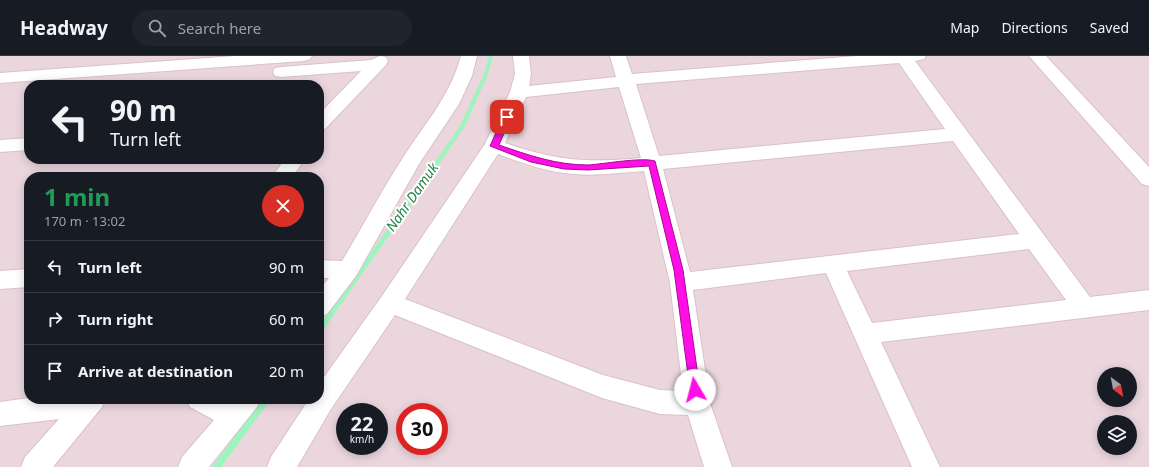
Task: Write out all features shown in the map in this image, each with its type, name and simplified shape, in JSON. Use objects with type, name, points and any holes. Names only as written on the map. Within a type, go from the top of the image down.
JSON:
[{"type":"street","points":[[45,75],[57,56]]},
{"type":"street","points":[[0,78],[304,56]]},
{"type":"street","points":[[324,301],[348,270],[411,161],[450,104],[464,76],[469,56]]},
{"type":"street","points":[[324,398],[390,303],[494,146],[519,92],[522,74],[521,56]]},
{"type":"street","points":[[618,56],[652,163],[681,284],[697,403],[718,467]]},
{"type":"street","points":[[1037,56],[1149,179]]},
{"type":"street","points":[[519,92],[604,84],[626,80],[910,57],[958,134],[1084,308]]},
{"type":"street","points":[[158,80],[380,61]]},
{"type":"street","points":[[324,118],[380,61]]},
{"type":"street","points":[[0,92],[24,90]]},
{"type":"street","points":[[494,146],[534,160],[564,166],[588,167],[652,163],[958,134]]},
{"type":"street","points":[[0,146],[24,144]]},
{"type":"street","points":[[681,284],[713,278],[1034,240]]},
{"type":"street","points":[[833,264],[926,467]]},
{"type":"street","points":[[324,269],[348,270]]},
{"type":"street","points":[[0,280],[24,278]]},
{"type":"street","points":[[866,334],[1149,300]]},
{"type":"street","points":[[390,303],[602,386],[660,402],[697,403]]},
{"type":"street","points":[[0,414],[70,404]]},
{"type":"street","points":[[35,467],[88,404]]},
{"type":"street","points":[[192,467],[241,408],[222,404]]},
{"type":"street","points":[[281,467],[320,404]]},
{"type":"shaded area","points":[[0,56],[1149,56],[1149,467],[0,467]]},
{"type":"waterway","name":"Nahr Damuk","points":[[324,324],[461,128],[486,74],[491,56]]},
{"type":"waterway","name":"Nahr Damuk","points":[[216,467],[263,404]]},
{"type":"route","points":[[507,117],[494,146],[534,160],[564,166],[588,167],[625,166],[652,163],[674,249],[681,284],[695,390]]}]
